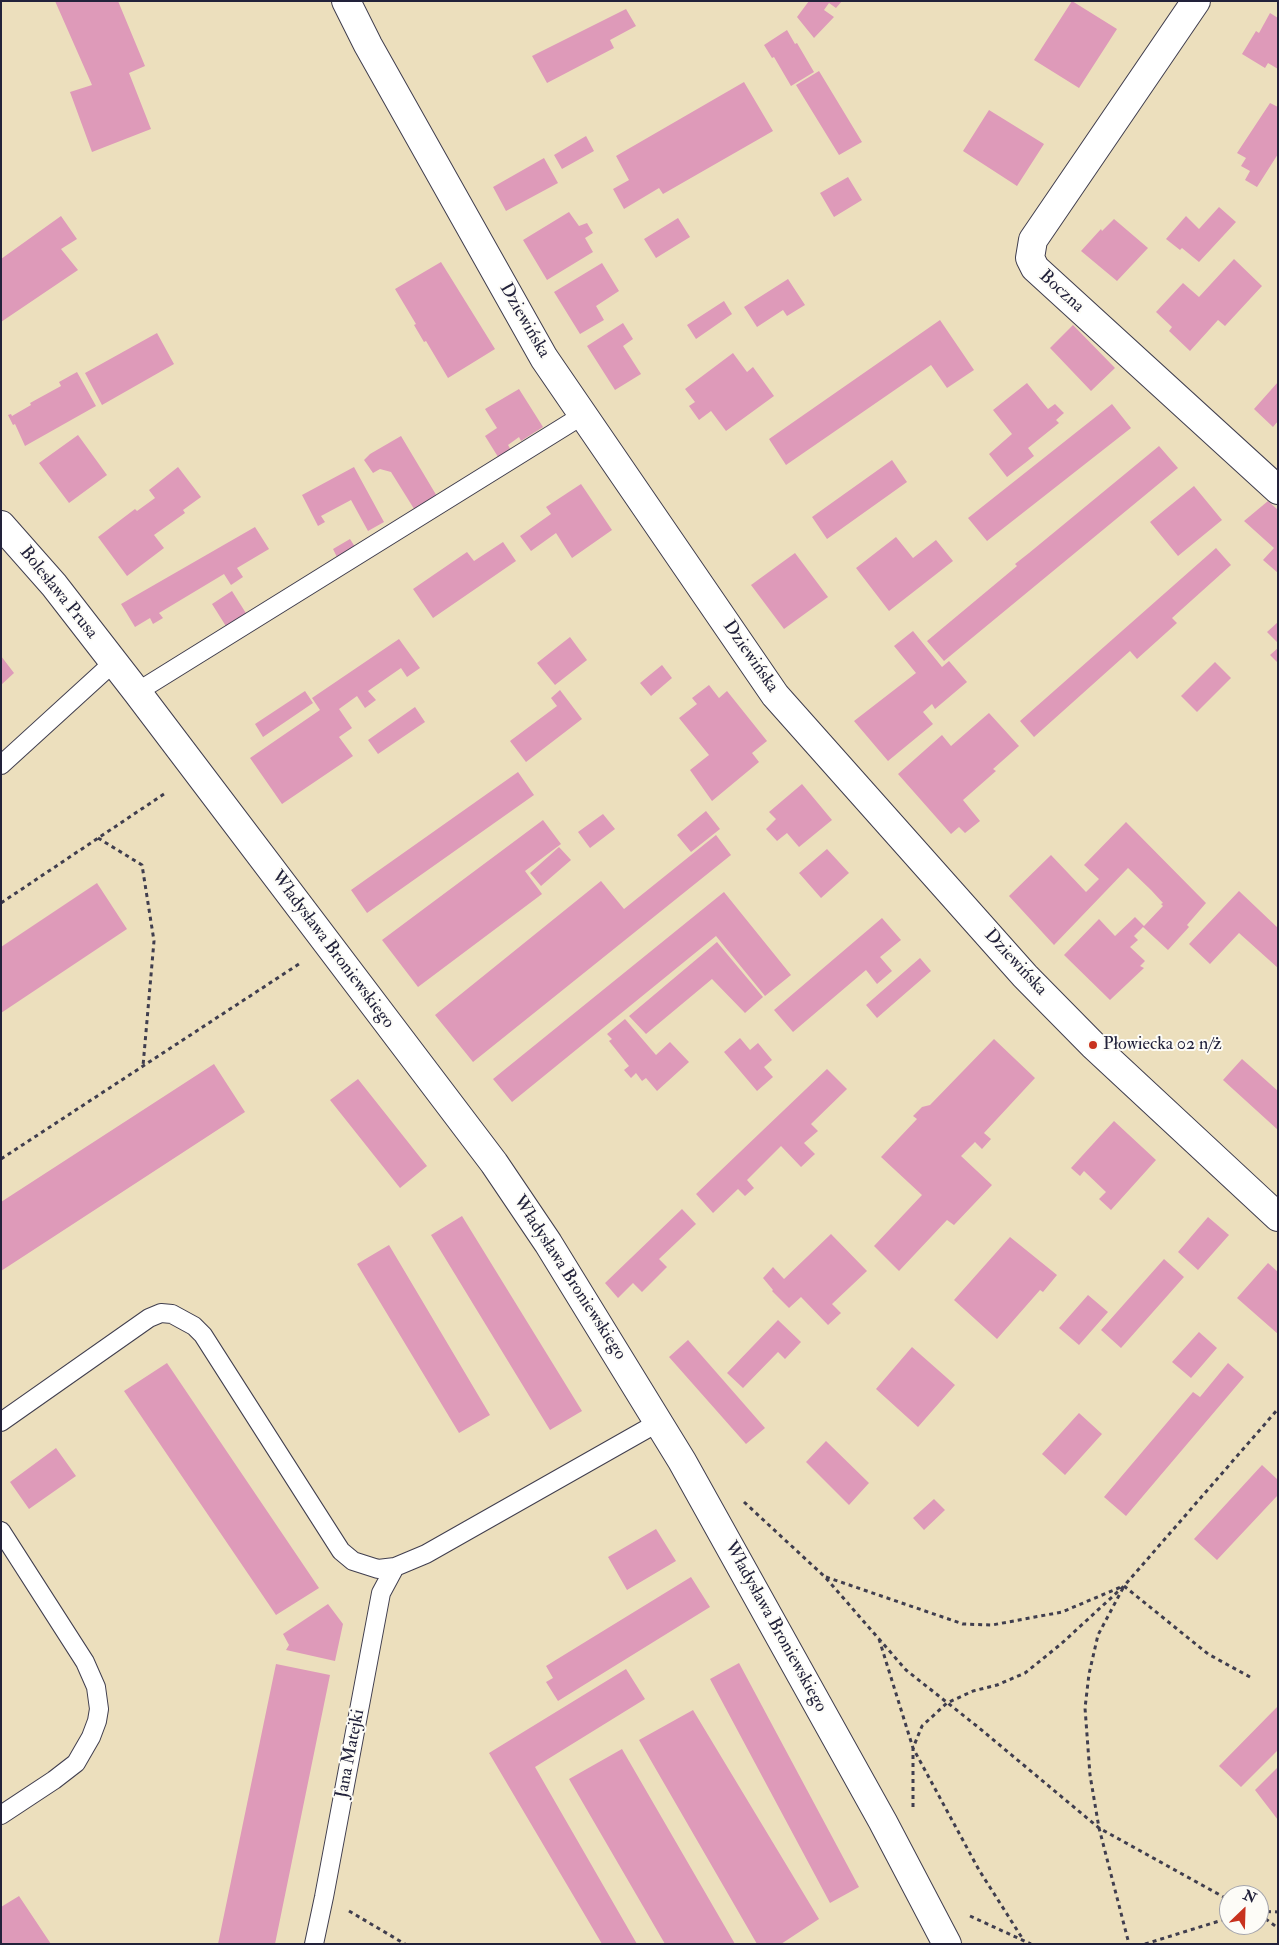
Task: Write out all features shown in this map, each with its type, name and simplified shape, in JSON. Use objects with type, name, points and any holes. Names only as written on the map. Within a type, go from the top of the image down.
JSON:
[{"type":"street","name":"Dziewińska","points":[[346,1],[368,45],[544,358],[775,695],[1025,976],[1093,1045],[1278,1217]]},
{"type":"street","name":"Boczna","points":[[1196,1],[1036,236],[1030,249],[1030,258],[1035,268],[1278,490]]},
{"type":"street","name":"Bolesława Prusa","points":[[1,525],[54,585],[114,662]]},
{"type":"street","name":"Władysława Broniewskiego","points":[[114,662],[494,1163],[548,1243],[659,1422],[747,1576],[947,1944]]},
{"type":"lane","points":[[137,692],[583,415]]},
{"type":"lane","points":[[1,765],[114,662]]},
{"type":"lane","points":[[1,1422],[149,1318],[161,1312],[172,1314],[194,1326],[203,1335],[341,1551],[353,1561],[366,1567],[378,1569],[395,1568],[426,1554],[659,1422]]},
{"type":"lane","points":[[1,1531],[85,1662],[96,1686],[99,1709],[92,1737],[76,1763],[59,1777],[1,1815]]},
{"type":"lane","name":"Jana Matejki","points":[[314,1944],[381,1593],[395,1568]]},
{"type":"path","points":[[1,903],[164,794]]},
{"type":"path","points":[[98,838],[142,865],[154,941],[143,1066]]},
{"type":"path","points":[[1,1159],[328,945]]},
{"type":"path","points":[[900,1855],[914,1802],[913,1748],[922,1726],[947,1703],[973,1691],[997,1685],[1025,1673],[1060,1644],[1124,1586],[1278,1409]]},
{"type":"path","points":[[740,1498],[825,1577],[906,1670],[978,1727],[1099,1828],[1219,1894]]},
{"type":"path","points":[[825,1577],[963,1624],[992,1625],[1062,1612],[1124,1586]]},
{"type":"path","points":[[1124,1586],[1208,1654],[1250,1677]]},
{"type":"path","points":[[1124,1586],[1098,1635],[1089,1674],[1085,1708],[1090,1775],[1099,1828],[1129,1944]]},
{"type":"path","points":[[878,1638],[913,1748],[979,1870],[1024,1941],[1031,1944]]},
{"type":"path","points":[[324,1897],[405,1944]]},
{"type":"path","points":[[1145,1944],[1219,1921]]},
{"type":"building","points":[[55,1],[118,1],[145,66],[129,73],[151,129],[92,152],[70,92],[92,85]]},
{"type":"building","points":[[809,1],[842,1],[836,8],[829,3],[824,10],[834,17],[814,38],[797,17]]},
{"type":"building","points":[[1072,1],[1117,29],[1079,88],[1034,60]]},
{"type":"building","points":[[626,9],[636,26],[610,40],[614,48],[547,83],[532,56]]},
{"type":"building","points":[[1270,13],[1278,18],[1278,69],[1268,63],[1265,68],[1242,54],[1256,31],[1259,33]]},
{"type":"building","points":[[787,30],[814,72],[791,86],[774,57],[772,58],[764,45]]},
{"type":"building","points":[[819,71],[862,142],[839,155],[796,85]]},
{"type":"building","points":[[744,82],[773,131],[663,194],[659,188],[624,209],[613,189],[629,180],[616,156]]},
{"type":"building","points":[[1270,103],[1278,107],[1278,154],[1257,187],[1245,180],[1250,171],[1241,166],[1246,158],[1237,153]]},
{"type":"building","points":[[989,110],[1044,144],[1017,186],[963,151]]},
{"type":"building","points":[[586,136],[594,151],[562,169],[554,155]]},
{"type":"building","points":[[544,158],[558,183],[506,211],[493,187]]},
{"type":"building","points":[[848,177],[862,200],[834,217],[820,193]]},
{"type":"building","points":[[1219,207],[1236,222],[1199,262],[1182,248],[1180,250],[1166,239],[1186,216],[1199,229]]},
{"type":"building","points":[[569,212],[579,226],[587,223],[593,233],[585,238],[593,252],[547,280],[523,240]]},
{"type":"building","points":[[61,216],[77,239],[61,249],[78,270],[1,322],[1,259]]},
{"type":"building","points":[[678,218],[690,237],[656,258],[644,239]]},
{"type":"building","points":[[1114,219],[1148,248],[1117,281],[1081,251],[1101,229],[1102,231]]},
{"type":"building","points":[[1234,259],[1262,286],[1225,326],[1218,320],[1190,351],[1169,331],[1172,327],[1156,312],[1183,283],[1199,297]]},
{"type":"building","points":[[441,262],[495,349],[448,378],[426,341],[424,342],[414,325],[416,324],[395,289]]},
{"type":"building","points":[[602,263],[619,291],[596,306],[604,320],[580,334],[554,292]]},
{"type":"building","points":[[788,279],[805,305],[787,316],[783,310],[757,327],[744,307]]},
{"type":"building","points":[[724,301],[732,314],[696,339],[687,325]]},
{"type":"building","points":[[940,320],[974,370],[947,388],[931,365],[786,465],[769,439]]},
{"type":"building","points":[[623,323],[633,339],[623,346],[641,374],[615,390],[587,346]]},
{"type":"building","points":[[1073,325],[1115,368],[1091,391],[1050,348]]},
{"type":"building","points":[[157,333],[174,364],[102,405],[85,373]]},
{"type":"building","points":[[733,353],[747,372],[753,367],[774,396],[726,431],[711,411],[699,420],[689,406],[695,402],[685,389]]},
{"type":"building","points":[[77,372],[96,406],[25,446],[15,424],[13,425],[8,415],[11,414],[12,416],[31,405],[30,403],[61,386],[59,382]]},
{"type":"building","points":[[1278,382],[1278,421],[1273,427],[1254,409]]},
{"type":"building","points":[[1027,383],[1048,409],[1055,404],[1064,413],[1056,420],[1059,423],[1028,448],[1034,456],[1007,477],[989,454],[1012,434],[993,410]]},
{"type":"building","points":[[519,389],[543,427],[521,441],[519,437],[508,445],[512,452],[500,460],[485,436],[497,428],[485,409]]},
{"type":"building","points":[[1112,404],[1131,428],[987,541],[968,518]]},
{"type":"building","points":[[78,435],[107,475],[69,503],[39,463]]},
{"type":"building","points":[[401,436],[438,498],[416,512],[391,472],[380,469],[373,473],[364,460],[370,454]]},
{"type":"building","points":[[1159,446],[1178,468],[944,661],[927,641],[1017,566],[1015,564]]},
{"type":"building","points":[[892,460],[907,482],[827,539],[812,517]]},
{"type":"building","points":[[178,467],[201,497],[183,510],[185,513],[154,535],[164,548],[127,576],[98,537],[135,509],[137,511],[155,498],[149,490]]},
{"type":"building","points":[[354,467],[384,522],[368,531],[351,500],[321,516],[325,522],[318,526],[302,495]]},
{"type":"building","points":[[581,484],[612,530],[572,558],[556,533],[531,551],[520,536],[551,514],[546,507]]},
{"type":"building","points":[[1194,486],[1222,520],[1178,556],[1150,522]]},
{"type":"building","points":[[1268,501],[1278,510],[1278,573],[1263,560],[1274,548],[1244,521]]},
{"type":"building","points":[[255,527],[269,549],[237,568],[243,577],[231,585],[224,574],[159,613],[163,618],[153,624],[150,618],[135,627],[121,604]]},
{"type":"building","points":[[896,537],[913,558],[936,540],[953,561],[889,611],[856,568]]},
{"type":"building","points":[[350,539],[357,550],[339,561],[333,549]]},
{"type":"building","points":[[503,542],[516,561],[433,618],[413,589],[467,552],[474,561]]},
{"type":"building","points":[[1216,548],[1231,565],[1172,618],[1177,623],[1137,659],[1130,651],[1034,737],[1020,721]]},
{"type":"building","points":[[795,553],[828,597],[784,629],[751,585]]},
{"type":"building","points":[[232,591],[249,618],[229,631],[212,604]]},
{"type":"building","points":[[1278,622],[1278,643],[1267,632]]},
{"type":"building","points":[[913,631],[942,667],[949,661],[967,682],[935,709],[932,704],[923,712],[933,724],[888,761],[854,721],[916,673],[894,646]]},
{"type":"building","points":[[570,637],[587,660],[555,685],[537,663]]},
{"type":"building","points":[[399,639],[420,668],[407,677],[401,668],[368,691],[376,700],[365,708],[357,696],[339,709],[352,728],[339,737],[353,756],[282,804],[250,758],[320,710],[312,698]]},
{"type":"building","points":[[1278,648],[1278,663],[1270,655]]},
{"type":"building","points":[[1,656],[14,673],[1,685]]},
{"type":"building","points":[[1215,662],[1231,678],[1197,712],[1181,696]]},
{"type":"building","points":[[662,665],[672,678],[651,696],[640,683]]},
{"type":"building","points":[[709,685],[719,698],[727,691],[767,741],[752,753],[759,762],[712,801],[690,770],[709,755],[679,718],[697,704],[692,698]]},
{"type":"building","points":[[560,690],[582,719],[526,762],[510,741],[557,706],[551,698]]},
{"type":"building","points":[[305,691],[313,703],[263,737],[255,724]]},
{"type":"building","points":[[415,707],[425,722],[378,754],[368,740]]},
{"type":"building","points":[[989,713],[1019,746],[993,769],[996,771],[963,800],[980,821],[965,833],[959,827],[951,834],[898,774],[942,735],[951,746]]},
{"type":"building","points":[[518,772],[534,795],[367,913],[351,890]]},
{"type":"building","points":[[802,784],[832,820],[799,847],[787,833],[777,841],[766,829],[776,819],[769,812]]},
{"type":"building","points":[[706,811],[720,829],[691,852],[677,835]]},
{"type":"building","points":[[603,814],[615,829],[590,848],[578,832]]},
{"type":"building","points":[[543,820],[561,844],[525,871],[542,894],[418,987],[382,940]]},
{"type":"building","points":[[1126,822],[1206,903],[1187,925],[1189,927],[1168,950],[1143,927],[1134,936],[1138,940],[1130,947],[1145,961],[1140,966],[1144,968],[1110,1000],[1064,955],[1099,919],[1115,936],[1135,917],[1144,926],[1163,906],[1161,904],[1163,903],[1151,890],[1128,868],[1054,945],[1009,896],[1051,855],[1086,892],[1099,879],[1084,865]]},
{"type":"building","points":[[716,835],[731,855],[473,1062],[435,1015],[601,881],[624,909]]},
{"type":"building","points":[[559,847],[571,860],[541,886],[530,873]]},
{"type":"building","points":[[827,849],[849,873],[821,898],[799,873]]},
{"type":"building","points":[[97,883],[127,929],[1,1013],[1,947]]},
{"type":"building","points":[[1239,891],[1278,928],[1278,968],[1239,933],[1210,964],[1189,944]]},
{"type":"building","points":[[724,892],[791,975],[765,996],[716,936],[512,1102],[493,1079]]},
{"type":"building","points":[[882,918],[901,940],[880,957],[892,971],[877,984],[866,970],[793,1032],[774,1010]]},
{"type":"building","points":[[717,942],[763,997],[745,1013],[712,979],[646,1034],[629,1016]]},
{"type":"building","points":[[920,958],[931,971],[877,1018],[866,1005]]},
{"type":"building","points":[[625,1019],[656,1055],[670,1042],[689,1062],[657,1091],[646,1078],[642,1081],[636,1073],[631,1078],[624,1070],[629,1066],[609,1041],[612,1039],[607,1034]]},
{"type":"building","points":[[740,1038],[750,1050],[758,1043],[772,1060],[764,1067],[773,1077],[757,1091],[724,1052]]},
{"type":"building","points":[[994,1039],[1035,1078],[984,1133],[991,1139],[982,1149],[975,1142],[961,1156],[992,1185],[954,1225],[947,1220],[899,1271],[874,1246],[922,1195],[881,1157],[917,1119],[913,1116],[922,1107],[930,1105]]},
{"type":"building","points":[[1242,1059],[1278,1091],[1278,1130],[1223,1080]]},
{"type":"building","points":[[214,1064],[245,1112],[1,1271],[1,1202]]},
{"type":"building","points":[[827,1069],[847,1089],[811,1124],[818,1131],[804,1143],[815,1154],[801,1167],[781,1146],[747,1180],[754,1188],[745,1196],[738,1189],[713,1213],[696,1194]]},
{"type":"building","points":[[358,1079],[427,1166],[400,1188],[330,1100]]},
{"type":"building","points":[[1114,1121],[1156,1160],[1111,1210],[1099,1199],[1106,1192],[1084,1171],[1080,1176],[1071,1168]]},
{"type":"building","points":[[682,1209],[696,1224],[659,1259],[667,1267],[642,1292],[633,1283],[618,1298],[605,1283]]},
{"type":"building","points":[[462,1216],[582,1411],[550,1430],[431,1235]]},
{"type":"building","points":[[1208,1217],[1229,1235],[1198,1270],[1178,1252]]},
{"type":"building","points":[[831,1234],[867,1271],[832,1304],[841,1313],[828,1325],[801,1297],[789,1308],[772,1291],[763,1278],[773,1267],[784,1279]]},
{"type":"building","points":[[1010,1237],[1057,1275],[1043,1292],[1040,1290],[997,1339],[954,1300]]},
{"type":"building","points":[[389,1245],[490,1415],[459,1433],[357,1264]]},
{"type":"building","points":[[1164,1259],[1184,1277],[1121,1348],[1101,1330]]},
{"type":"building","points":[[1268,1263],[1278,1272],[1278,1334],[1237,1298]]},
{"type":"building","points":[[1088,1295],[1108,1312],[1079,1345],[1059,1328]]},
{"type":"building","points":[[778,1320],[801,1342],[785,1359],[778,1352],[743,1388],[727,1373]]},
{"type":"building","points":[[1199,1332],[1217,1348],[1191,1378],[1172,1362]]},
{"type":"building","points":[[688,1340],[765,1428],[746,1444],[669,1357]]},
{"type":"building","points":[[912,1347],[955,1385],[918,1427],[876,1389]]},
{"type":"building","points":[[167,1363],[319,1588],[276,1615],[124,1391]]},
{"type":"building","points":[[1228,1363],[1244,1377],[1126,1516],[1104,1497],[1193,1392],[1200,1397]]},
{"type":"building","points":[[1079,1413],[1102,1434],[1065,1475],[1042,1454]]},
{"type":"building","points":[[826,1441],[869,1483],[849,1505],[806,1462]]},
{"type":"building","points":[[56,1448],[76,1476],[29,1509],[10,1482]]},
{"type":"building","points":[[1262,1465],[1278,1480],[1278,1495],[1217,1560],[1194,1539]]},
{"type":"building","points":[[934,1499],[945,1510],[924,1530],[913,1518]]},
{"type":"building","points":[[656,1529],[676,1561],[627,1590],[608,1557]]},
{"type":"building","points":[[691,1577],[710,1607],[558,1701],[546,1682],[553,1678],[546,1666]]},
{"type":"building","points":[[328,1604],[343,1624],[335,1661],[286,1650],[289,1645],[283,1634]]},
{"type":"building","points":[[739,1663],[859,1887],[830,1903],[710,1679]]},
{"type":"building","points":[[276,1664],[330,1675],[275,1944],[218,1944]]},
{"type":"building","points":[[626,1669],[645,1699],[535,1767],[637,1944],[602,1944],[489,1753]]},
{"type":"building","points":[[1278,1706],[1278,1750],[1241,1787],[1219,1766]]},
{"type":"building","points":[[693,1710],[819,1919],[781,1944],[757,1944],[639,1740]]},
{"type":"building","points":[[622,1749],[735,1944],[665,1944],[569,1779]]},
{"type":"building","points":[[1278,1767],[1278,1820],[1255,1790]]},
{"type":"building","points":[[19,1896],[51,1944],[1,1944],[1,1907]]},
{"type":"place","name":"Płowiecka 02 n/ż","points":[[1093,1045]]}]
